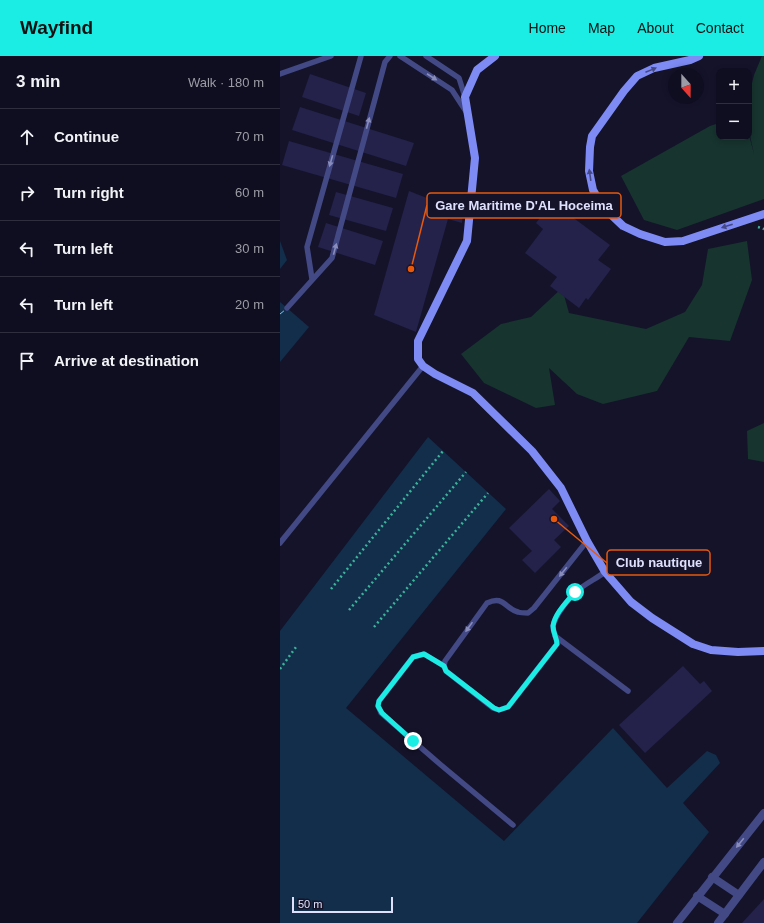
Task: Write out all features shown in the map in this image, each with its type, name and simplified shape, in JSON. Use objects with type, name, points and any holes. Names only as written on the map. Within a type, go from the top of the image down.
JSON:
[{"type":"street","points":[[495,56],[477,70],[465,97],[475,158],[467,240],[418,341],[418,359],[423,366],[435,374],[473,394],[532,451],[561,488],[587,541],[605,572],[632,602],[652,618],[693,644],[711,650],[738,652],[764,651]]},
{"type":"street","points":[[699,56],[690,60],[654,68],[637,76],[624,91],[592,136],[589,170],[593,190],[603,207],[624,226],[640,234],[665,242],[683,240],[764,214]]},
{"type":"street","points":[[677,923],[764,813]]},
{"type":"street","points":[[718,923],[764,862]]},
{"type":"street","points":[[712,877],[739,895]]},
{"type":"street","points":[[698,896],[725,914]]},
{"type":"lane","points":[[280,74],[331,56]]},
{"type":"lane","points":[[312,279],[307,247],[361,56]]},
{"type":"lane","points":[[287,308],[332,258],[385,62],[390,56]]},
{"type":"lane","points":[[400,56],[452,90],[467,113]]},
{"type":"lane","points":[[426,56],[459,78],[465,97]]},
{"type":"lane","points":[[280,543],[423,366]]},
{"type":"lane","points":[[444,666],[445,661],[487,603],[494,599],[518,612],[528,613],[534,608],[587,541]]},
{"type":"lane","points":[[513,825],[435,760],[382,713],[378,706],[379,701],[413,657],[424,654],[444,666],[446,671],[494,708],[499,710],[508,707],[557,644],[553,627],[556,616],[575,592],[605,572]]},
{"type":"lane","points":[[554,636],[628,691]]},
{"type":"path","points":[[330,589],[443,451]]},
{"type":"path","points":[[349,610],[466,472]]},
{"type":"path","points":[[374,627],[488,493]]},
{"type":"path","points":[[280,668],[296,648]]},
{"type":"green space","points":[[762,56],[764,56],[764,199],[677,230],[644,220],[621,176],[716,124],[716,140],[750,140],[754,154],[751,140],[752,83]]},
{"type":"green space","points":[[747,241],[752,280],[730,341],[689,337],[657,391],[603,404],[577,394],[549,368],[555,405],[536,408],[484,383],[461,354],[501,324],[531,317],[562,288],[569,313],[646,329],[685,312],[702,285],[708,249]]},
{"type":"green space","points":[[764,423],[764,462],[748,459],[747,431]]},
{"type":"water","points":[[280,241],[287,260],[280,269]]},
{"type":"water","points":[[280,302],[309,327],[280,362]]},
{"type":"water","points":[[428,437],[506,509],[346,708],[504,841],[613,728],[667,788],[707,751],[716,755],[720,763],[683,803],[709,832],[637,923],[280,923],[280,631]]},
{"type":"building","points":[[310,74],[366,93],[359,116],[302,97]]},
{"type":"building","points":[[300,107],[414,143],[406,166],[292,130]]},
{"type":"building","points":[[289,141],[403,174],[396,198],[282,165]]},
{"type":"building","points":[[409,191],[463,212],[462,223],[448,219],[416,332],[374,315]]},
{"type":"building","points":[[336,192],[393,208],[386,231],[329,215]]},
{"type":"building","points":[[552,202],[610,245],[598,260],[611,269],[588,300],[586,298],[579,308],[550,286],[557,277],[525,253],[543,229],[536,223]]},
{"type":"building","points":[[326,223],[383,241],[375,265],[318,247]]},
{"type":"building","points":[[549,489],[560,501],[552,509],[569,526],[554,540],[561,547],[535,573],[522,560],[532,551],[509,528]]},
{"type":"building","points":[[683,666],[700,684],[704,681],[712,691],[645,753],[619,725]]},
{"type":"building","points":[[764,899],[764,923],[742,923]]},
{"type":"ferry route","points":[[280,314],[285,310]]},
{"type":"place","name":"Gare Maritime D'AL Hoceima","points":[[411,269]]},
{"type":"place","name":"Club nautique","points":[[554,519]]},
{"type":"route","points":[[413,741],[382,713],[378,706],[379,701],[413,657],[424,654],[444,666],[446,671],[494,708],[499,710],[508,707],[557,644],[553,627],[556,616],[575,592]]}]
